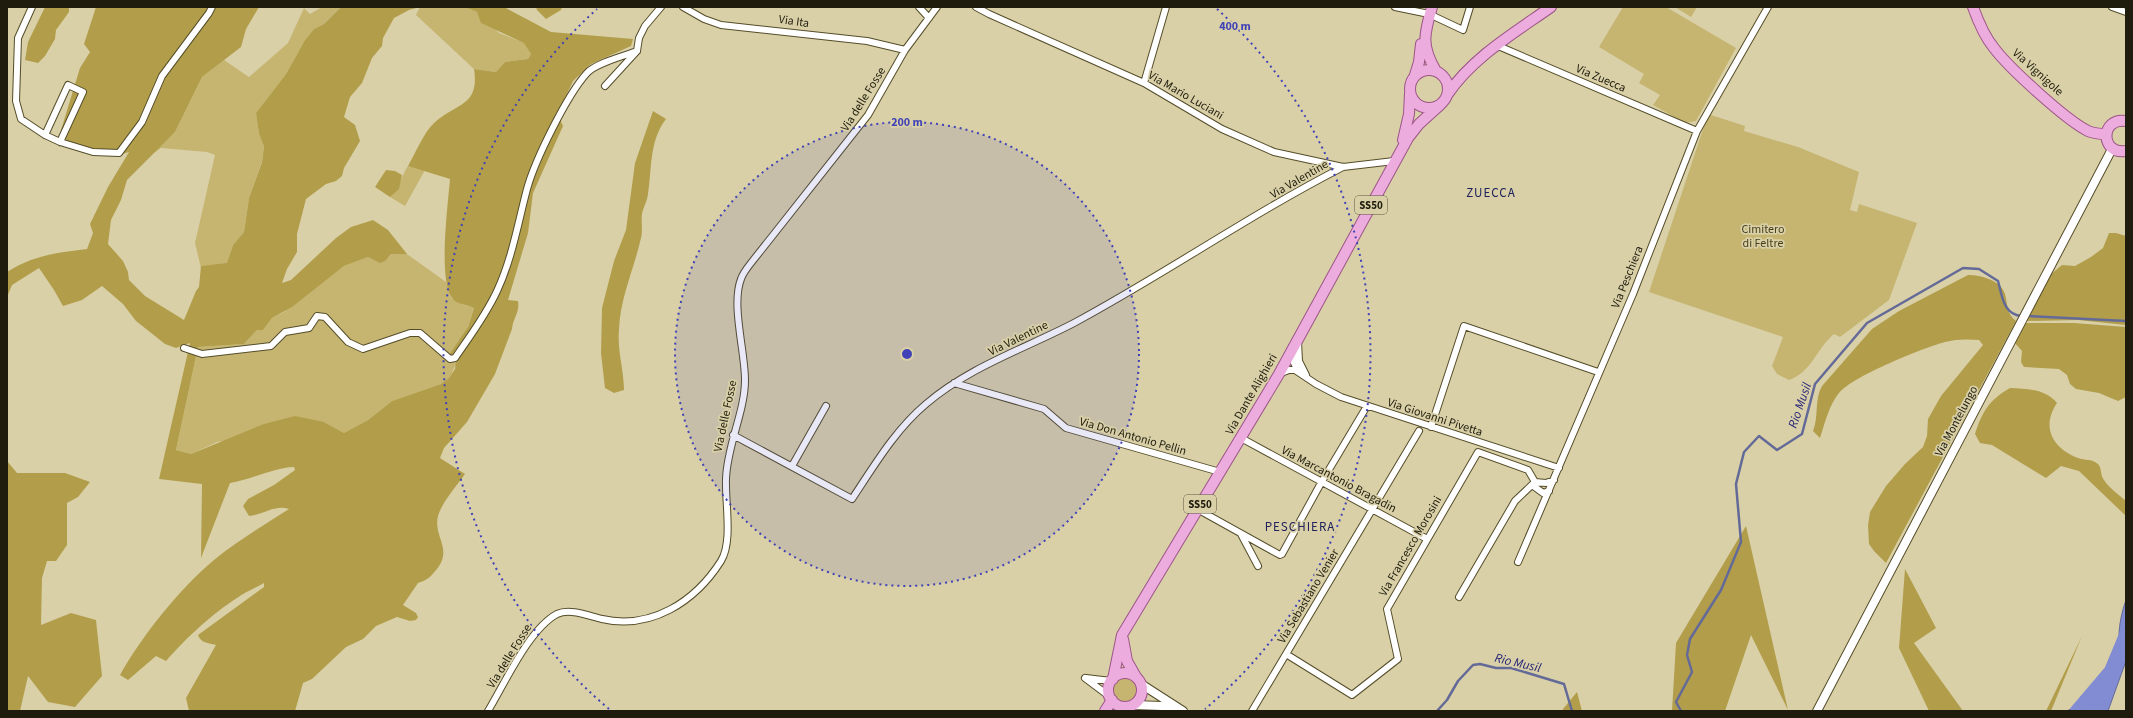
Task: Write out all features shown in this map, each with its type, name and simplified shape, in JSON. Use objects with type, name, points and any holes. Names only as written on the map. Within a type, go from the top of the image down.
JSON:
[{"type":"main road","points":[[1430,11],[1421,41],[1419,62],[1409,87],[1410,94],[1417,104],[1428,108],[1440,105],[1469,68],[1496,45],[1551,7]]},
{"type":"main road","name":"Via Vignigole","points":[[1973,7],[1984,32],[1993,47],[2012,68],[2088,131],[2106,134]]},
{"type":"main road","points":[[1426,27],[1425,48],[1438,72],[1448,83],[1447,95]]},
{"type":"main road","points":[[1415,75],[1427,69],[1457,74],[1469,68]]},
{"type":"main road","name":"Via Dante Alighieri","points":[[1394,162],[1408,124],[1409,87]]},
{"type":"main road","name":"Via Dante Alighieri","points":[[1112,680],[1122,635],[1279,374],[1394,162],[1413,130],[1440,105]]},
{"type":"main road","points":[[2126,121],[2115,122],[2110,125],[2106,134],[2107,142],[2112,149],[2121,152],[2126,151]]},
{"type":"main road","points":[[1110,698],[1119,706],[1128,708],[1140,699],[1138,681],[1128,661],[1122,635]]},
{"type":"main road","points":[[1112,680],[1124,673],[1138,681]]},
{"type":"main road","name":"SS50","points":[[1105,711],[1110,698],[1109,687],[1112,680]]},
{"type":"street","points":[[32,7],[18,38],[16,102],[21,119],[45,136],[60,142],[93,152],[119,153],[142,122],[162,76],[212,7]]},
{"type":"street","points":[[605,86],[637,51],[639,38],[645,26],[661,7]]},
{"type":"street","name":"Via Ita","points":[[683,7],[704,19],[721,25],[867,41],[905,50]]},
{"type":"street","points":[[919,7],[930,18]]},
{"type":"street","name":"Via delle Fosse","points":[[488,711],[534,633],[546,621],[558,613],[572,612],[611,621],[632,622],[655,618],[684,602],[706,582],[722,560],[728,531],[725,481],[727,458],[745,380],[737,296],[741,278],[751,263],[868,115],[905,50],[930,18],[936,7]]},
{"type":"street","name":"Via Mario Luciani","points":[[976,7],[1144,83],[1222,129],[1274,152],[1343,166],[1394,162]]},
{"type":"street","points":[[1144,83],[1166,7]]},
{"type":"street","points":[[1395,7],[1430,11],[1463,30],[1470,7]]},
{"type":"street","name":"Via Peschiera","points":[[1518,562],[1554,480],[1598,372],[1633,294],[1697,131],[1768,7]]},
{"type":"street","points":[[2112,7],[2126,12]]},
{"type":"street","name":"Via Zuecca","points":[[1496,45],[1697,131]]},
{"type":"street","points":[[184,348],[202,354],[271,346],[285,332],[309,328],[317,316],[325,317],[348,342],[363,349],[410,333],[420,333],[450,359],[455,358],[484,316],[497,290],[512,251],[528,187],[546,143],[571,96],[588,72],[609,61],[637,51]]},
{"type":"street","points":[[45,136],[68,85],[83,92],[60,142]]},
{"type":"street","name":"Via Montelungo","points":[[1818,709],[2112,149]]},
{"type":"street","name":"Via Valentine","points":[[733,435],[852,499],[908,420],[926,403],[954,383],[979,368],[1074,323],[1343,166]]},
{"type":"street","points":[[1431,427],[1464,326],[1598,372]]},
{"type":"street","points":[[1279,374],[1289,370],[1298,371],[1292,357],[1296,342]]},
{"type":"street","points":[[1296,342],[1299,362],[1308,378]]},
{"type":"street","name":"Via Giovanni Pivetta","points":[[1298,371],[1332,393],[1367,406],[1559,468]]},
{"type":"street","name":"Via Don Antonio Pellin","points":[[954,383],[1044,409],[1066,428],[1220,472]]},
{"type":"street","points":[[792,466],[826,406]]},
{"type":"street","points":[[1197,510],[1280,555],[1282,554],[1321,483],[1367,406]]},
{"type":"street","name":"Via Sebastiano Venier","points":[[1252,711],[1419,431]]},
{"type":"street","name":"Via Marcantonio Bragadin","points":[[1241,438],[1426,539]]},
{"type":"street","name":"Via Francesco Morosini","points":[[1286,654],[1352,695],[1398,658],[1387,609],[1426,539],[1478,452],[1528,470],[1534,483]]},
{"type":"street","points":[[1459,596],[1515,501],[1534,483],[1546,483],[1554,480]]},
{"type":"street","points":[[1534,483],[1543,493],[1549,491]]},
{"type":"street","points":[[1241,534],[1258,566]]},
{"type":"street","points":[[1110,698],[1085,678],[1112,680]]},
{"type":"street","points":[[1138,681],[1182,711]]},
{"type":"street","points":[[1128,708],[1162,706],[1182,711]]},
{"type":"green space","points":[[322,7],[341,7],[324,24],[314,29],[305,40],[286,74],[256,113],[259,134],[264,145],[262,161],[249,198],[244,232],[233,245],[227,264],[201,266],[201,268],[195,243],[215,155],[207,152],[161,148],[148,157],[175,132],[202,77],[224,60],[249,77],[288,43],[304,8],[310,14]]},
{"type":"green space","points":[[420,7],[466,7],[479,13],[499,33],[525,43],[531,54],[528,59],[505,62],[496,72],[474,69],[416,15]]},
{"type":"green space","points":[[1623,7],[1666,7],[1736,48],[1696,121],[1685,123],[1653,105],[1660,95],[1639,83],[1644,74],[1599,47]]},
{"type":"green space","points":[[1675,7],[1697,7],[1691,17]]},
{"type":"green space","name":"Cimitero di Feltre","points":[[1708,114],[1745,126],[1744,131],[1798,147],[1859,172],[1850,210],[1857,212],[1859,204],[1917,223],[1889,300],[1840,337],[1834,334],[1803,372],[1797,377],[1789,380],[1777,374],[1772,366],[1783,337],[1649,292]]},
{"type":"green space","points":[[408,166],[425,170],[405,206],[390,197],[396,190]]},
{"type":"green space","points":[[391,254],[407,254],[446,282],[451,298],[464,305],[474,307],[468,327],[450,359],[456,363],[450,378],[441,384],[392,401],[368,420],[344,433],[324,422],[217,442],[191,454],[176,450],[198,347],[244,344],[257,330],[263,330],[272,318],[284,312],[344,266],[368,257],[373,259],[389,257]]},
{"type":"green space","points":[[1125,674],[1134,677],[1138,681],[1141,690],[1138,699],[1134,703],[1125,706],[1116,703],[1112,699],[1109,690],[1112,681],[1116,677]]},
{"type":"shaded area","points":[[45,7],[69,7],[69,12],[56,30],[55,39],[45,56],[38,63],[25,60],[28,42]]},
{"type":"shaded area","points":[[96,7],[259,7],[246,29],[241,47],[202,77],[175,132],[127,180],[121,200],[111,220],[108,244],[123,261],[128,272],[129,280],[145,296],[184,320],[199,287],[201,266],[227,263],[233,245],[244,232],[249,198],[262,162],[264,146],[259,134],[256,113],[286,74],[305,40],[314,29],[324,24],[341,7],[420,7],[409,10],[394,18],[383,38],[382,46],[372,58],[362,83],[350,97],[344,117],[355,125],[360,141],[344,168],[342,176],[336,181],[326,184],[306,199],[297,234],[297,252],[287,269],[282,283],[291,280],[336,238],[351,227],[373,220],[388,230],[407,254],[391,254],[385,261],[380,263],[368,257],[344,266],[292,307],[272,318],[263,330],[257,330],[244,344],[198,347],[176,450],[191,454],[264,424],[295,416],[324,422],[344,433],[368,420],[392,401],[441,384],[449,378],[455,369],[456,359],[469,344],[501,283],[528,193],[559,117],[563,126],[533,193],[528,233],[508,300],[518,301],[518,308],[512,329],[495,374],[467,422],[444,448],[440,458],[465,474],[446,500],[438,516],[438,530],[443,549],[441,562],[431,576],[418,583],[403,605],[416,613],[418,617],[416,620],[410,621],[397,617],[376,626],[363,639],[346,647],[312,679],[303,683],[295,711],[189,711],[186,698],[216,645],[203,641],[198,635],[264,587],[264,583],[243,594],[218,611],[181,644],[166,661],[156,656],[128,680],[120,675],[150,629],[201,571],[232,546],[289,509],[279,508],[249,516],[243,506],[248,499],[274,485],[295,470],[294,467],[279,469],[230,483],[201,558],[202,484],[159,479],[190,343],[176,348],[165,344],[136,321],[123,304],[102,286],[82,300],[63,306],[39,268],[12,285],[7,297],[7,272],[17,266],[36,258],[87,249],[93,233],[90,224],[108,187],[129,152],[116,156],[66,144],[61,130],[80,68],[90,52],[84,44]]},
{"type":"shaded area","points":[[465,7],[504,7],[551,32],[633,39],[631,46],[591,64],[573,81],[547,137],[499,282],[476,326],[456,355],[447,358],[468,327],[474,308],[454,300],[448,289],[445,241],[450,179],[408,166],[430,127],[442,116],[470,98],[475,81],[474,69],[496,72],[505,62],[528,59],[531,54],[524,43],[481,23],[477,12]]},
{"type":"shaded area","points":[[536,7],[562,7],[561,10],[546,19]]},
{"type":"shaded area","points":[[653,111],[666,119],[657,136],[654,146],[647,197],[642,214],[642,235],[620,318],[619,345],[624,390],[614,393],[605,388],[601,353],[602,308],[614,261],[626,230],[635,163]]},
{"type":"shaded area","points":[[386,170],[395,171],[402,175],[399,189],[390,197],[375,187]]},
{"type":"shaded area","points":[[2109,233],[2116,233],[2126,236],[2126,325],[2078,320],[2026,321],[2050,275],[2062,265],[2075,266],[2091,257],[2103,248]]},
{"type":"shaded area","points":[[1968,275],[1984,277],[1999,285],[2005,294],[2010,315],[2016,321],[1886,563],[1869,544],[1868,525],[1870,512],[1886,486],[1905,464],[1923,447],[1927,436],[1928,419],[1941,396],[1983,345],[1979,340],[1953,340],[1945,342],[1905,356],[1858,379],[1839,393],[1828,414],[1820,438],[1813,431],[1816,420],[1818,397],[1822,386],[1872,329],[1899,311]]},
{"type":"shaded area","points":[[2026,323],[2074,323],[2126,327],[2126,397],[2118,401],[2099,393],[2076,389],[2070,384],[2067,375],[2059,369],[2024,367],[2021,362],[2022,351],[2014,342],[2023,325]]},
{"type":"shaded area","points":[[2010,388],[2030,389],[2042,392],[2057,403],[2050,420],[2052,436],[2056,443],[2069,454],[2081,459],[2093,461],[2098,464],[2106,483],[2126,501],[2126,516],[2079,471],[2061,466],[2046,478],[1992,445],[1980,443],[1975,434],[1980,419],[1987,407],[1997,397]]},
{"type":"shaded area","points":[[7,461],[17,473],[65,473],[90,482],[78,497],[67,503],[67,545],[56,561],[47,561],[42,578],[41,625],[71,613],[96,620],[102,676],[75,707],[48,702],[28,676],[20,711],[7,711]]},
{"type":"shaded area","points":[[1746,526],[1788,710],[1751,635],[1725,711],[1672,711],[1676,643]]},
{"type":"shaded area","points":[[1905,569],[1936,628],[1914,643],[1963,711],[1929,711],[1899,648]]},
{"type":"shaded area","points":[[2082,636],[2051,711],[2046,711]]},
{"type":"shaded area","points":[[1577,692],[1582,711],[1563,711],[1563,709]]},
{"type":"water","points":[[2126,600],[2126,661],[2108,711],[2067,711],[2083,700],[2100,684],[2118,657],[2120,648],[2120,627]]},
{"type":"waterway","name":"Rio Musil","points":[[1681,711],[1676,702],[1692,672],[1687,655],[1690,639],[1721,590],[1741,542],[1736,484],[1744,452],[1759,436],[1777,450],[1802,434],[1815,384],[1867,323],[1963,268],[1979,269],[1998,281],[2002,298],[2007,308],[2016,315],[2022,316]]},
{"type":"waterway","name":"Rio Musil","points":[[2027,316],[2126,321]]},
{"type":"waterway","points":[[2077,711],[2111,671],[2126,635]]},
{"type":"waterway","name":"Rio Musil","points":[[1437,711],[1447,700],[1458,681],[1473,665],[1480,664],[1496,668],[1511,668],[1564,684],[1572,711]]},
{"type":"district","name":"ZUECCA","points":[[1491,192]]},
{"type":"district","name":"PESCHIERA","points":[[1300,526]]}]
